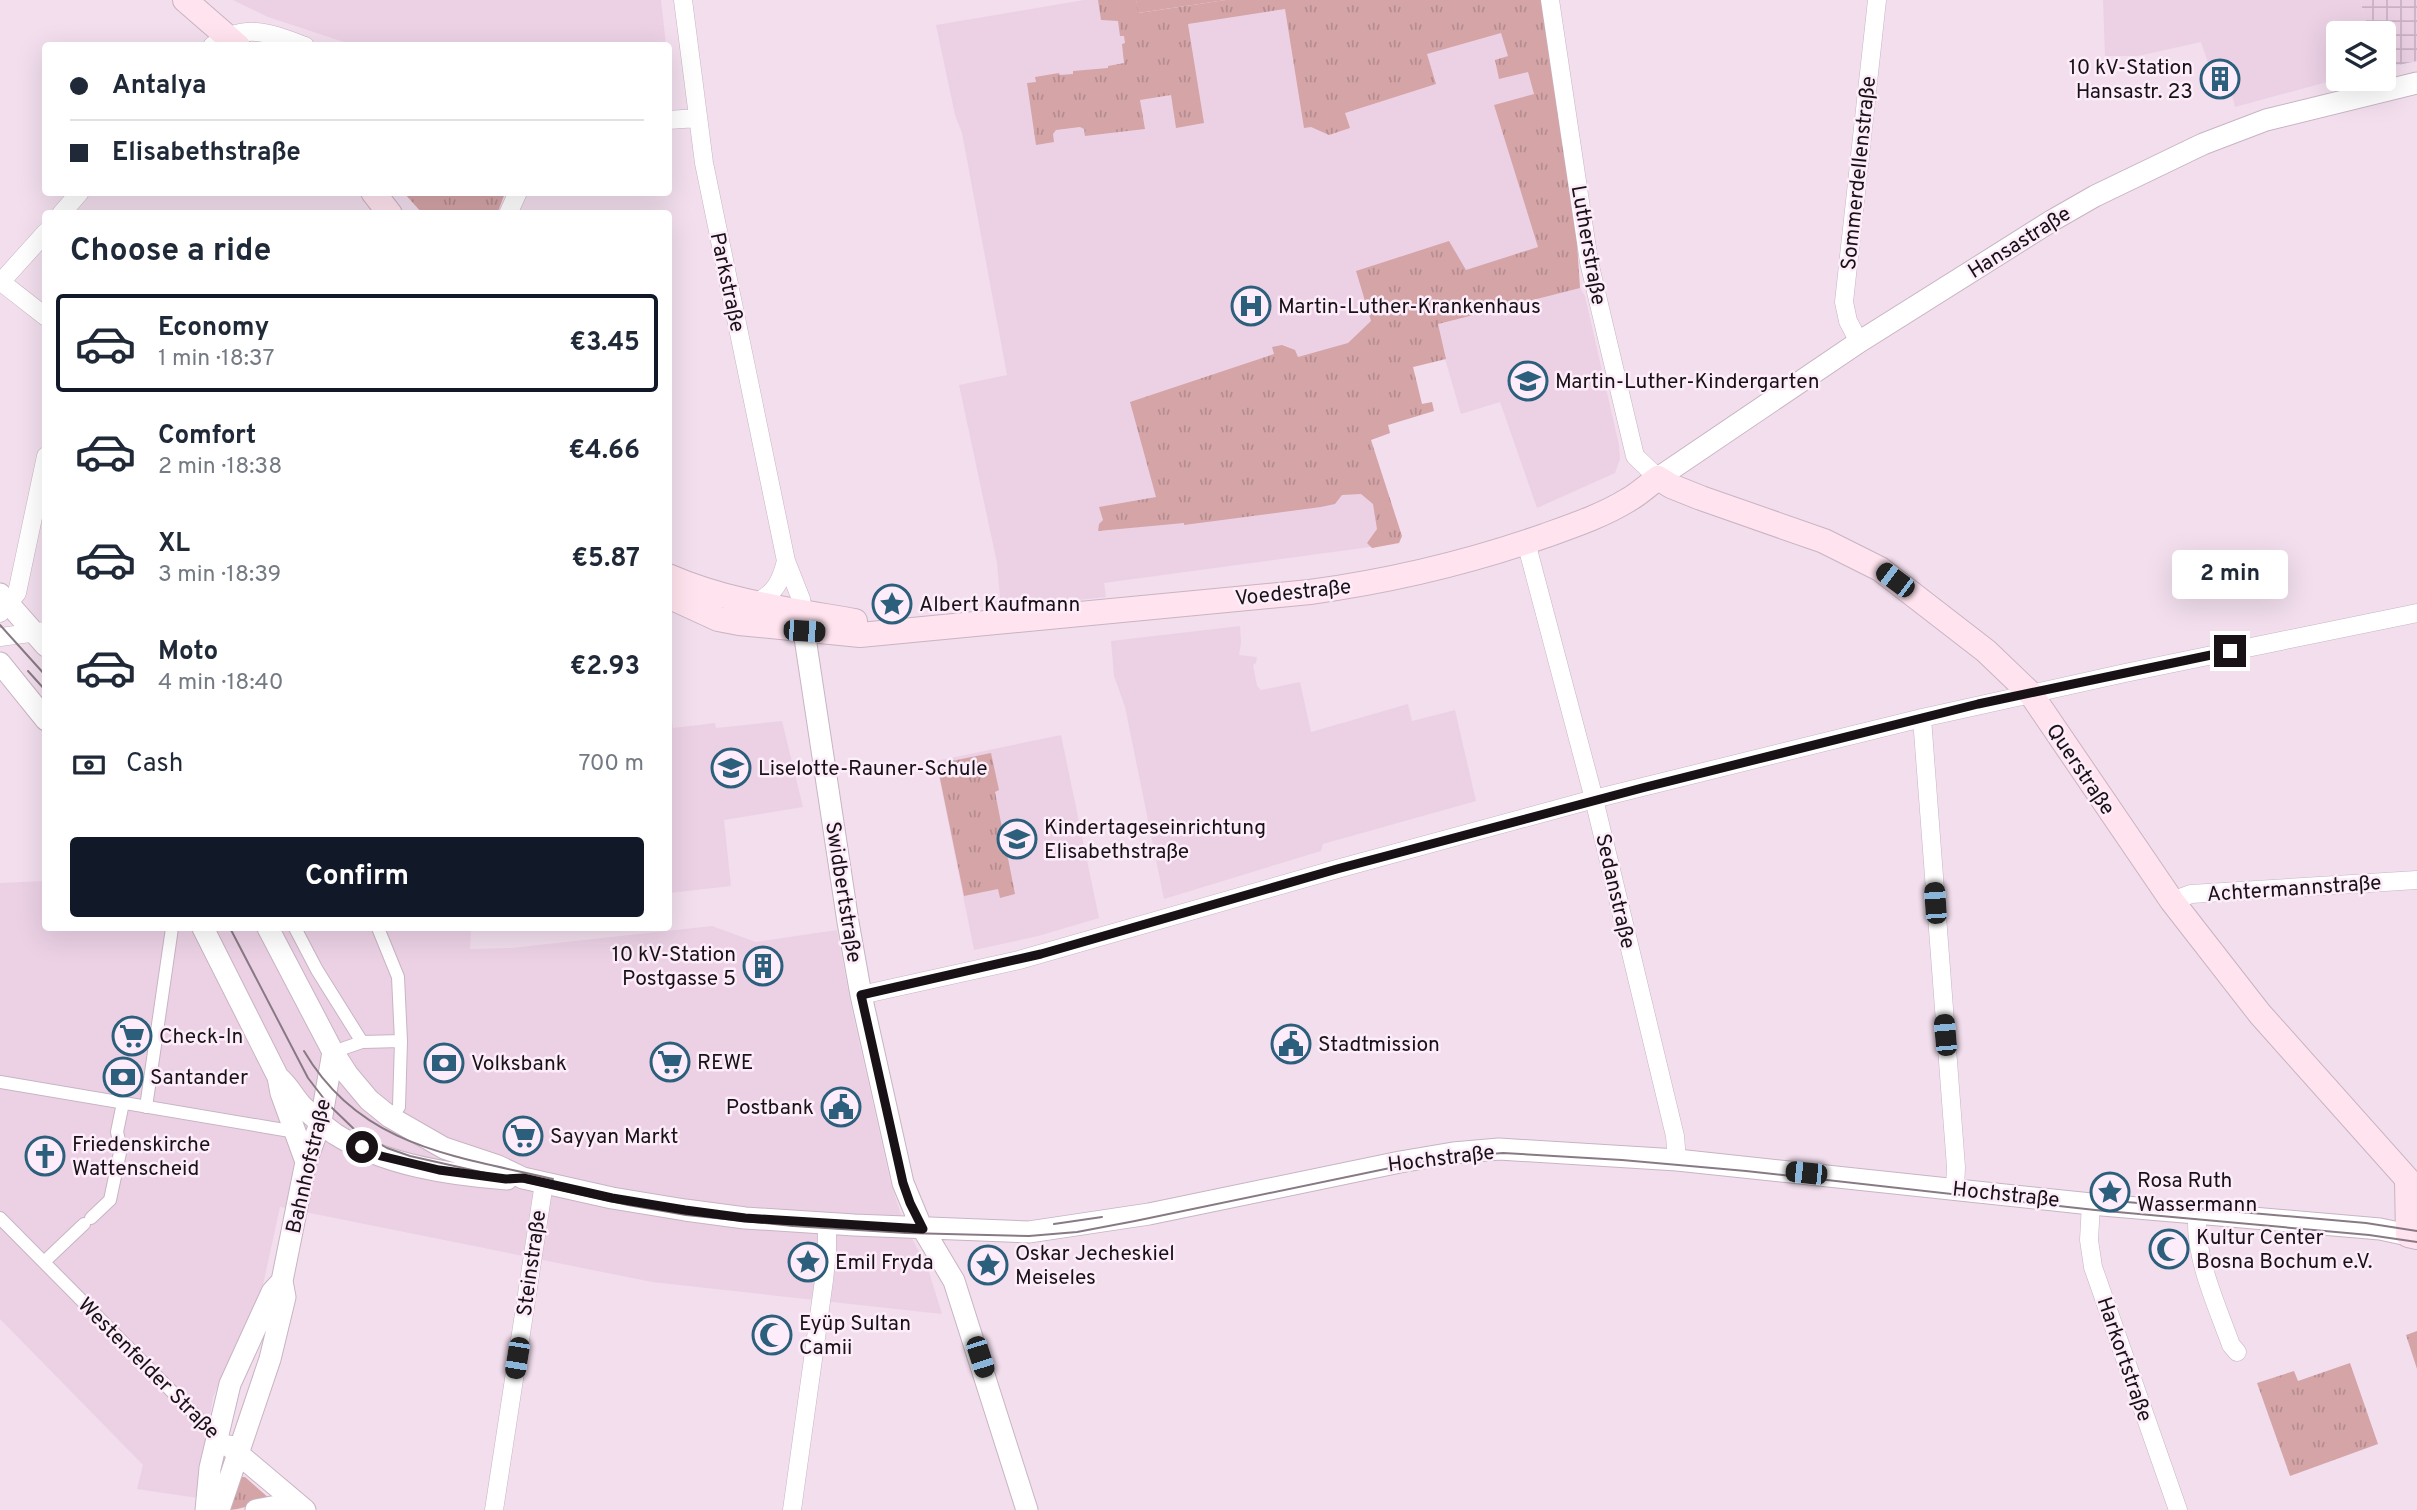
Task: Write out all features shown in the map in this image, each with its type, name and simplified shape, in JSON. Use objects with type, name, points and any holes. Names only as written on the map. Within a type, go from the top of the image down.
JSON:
[{"type":"main road","points":[[186,0],[225,42]]},
{"type":"main road","points":[[376,196],[387,210]]},
{"type":"main road","name":"Voedestraße","points":[[672,578],[703,591],[755,603],[804,622],[860,635],[1349,587],[1453,566],[1527,542],[1588,520],[1628,500],[1658,478]]},
{"type":"main road","name":"Querstraße","points":[[1658,478],[1701,498],[1824,541],[1880,569],[1986,651],[2031,694],[2172,901],[2259,1014],[2412,1186],[2412,1236]]},
{"type":"main road","name":"Voedestraße","points":[[672,598],[718,619],[804,622]]},
{"type":"street","name":"Parkstraße","points":[[683,0],[704,163],[786,561],[801,599],[804,622]]},
{"type":"street","name":"Lutherstraße","points":[[1550,0],[1589,261],[1635,456],[1658,478]]},
{"type":"street","name":"Sommerdellenstraße","points":[[1860,342],[1848,321],[1844,302],[1877,0]]},
{"type":"street","points":[[225,42],[265,31],[294,42]]},
{"type":"street","name":"Hansastraße","points":[[1658,478],[1860,342],[2095,196],[2203,144],[2266,120],[2417,83]]},
{"type":"street","points":[[672,120],[698,118]]},
{"type":"street","points":[[64,210],[77,196]]},
{"type":"street","points":[[42,236],[0,282],[42,314]]},
{"type":"street","points":[[42,475],[17,593],[3,603],[42,637]]},
{"type":"street","name":"Sedanstraße","points":[[1527,542],[1594,799],[1675,1136],[1677,1160]]},
{"type":"street","points":[[755,603],[776,588],[786,561]]},
{"type":"street","points":[[861,995],[1019,960],[1594,799],[1922,718],[2417,613]]},
{"type":"street","name":"Swidbertstraße","points":[[804,622],[824,772],[861,995],[903,1183],[923,1229],[954,1281],[1027,1510]]},
{"type":"street","points":[[0,637],[42,637]]},
{"type":"street","points":[[0,663],[42,715]]},
{"type":"street","points":[[1922,718],[1956,1167],[1955,1189]]},
{"type":"street","name":"Achtermannstraße","points":[[2172,901],[2190,894],[2417,880]]},
{"type":"street","points":[[146,1107],[172,931]]},
{"type":"street","points":[[205,931],[278,1077],[281,1093],[306,1162]]},
{"type":"street","name":"Hochstraße","points":[[270,931],[333,1052],[369,1100],[390,1118],[444,1148],[498,1166],[523,1178],[612,1198],[685,1210],[745,1218],[923,1229],[1029,1231],[1149,1214],[1400,1162],[1472,1150],[1531,1150],[1677,1160],[2091,1204],[2380,1229],[2412,1236]]},
{"type":"street","points":[[297,931],[317,970],[362,1042]]},
{"type":"street","points":[[379,931],[398,977],[401,1041],[399,1107],[390,1118]]},
{"type":"street","points":[[333,1052],[362,1042],[401,1041]]},
{"type":"street","name":"Bahnhofstraße","points":[[219,1510],[271,1359],[285,1297],[282,1281],[306,1162],[321,1121],[333,1052]]},
{"type":"street","name":"Hochstraße","points":[[278,1077],[289,1086],[301,1105],[335,1133],[381,1156],[439,1170],[506,1179],[523,1178]]},
{"type":"street","points":[[0,1082],[296,1132]]},
{"type":"street","points":[[44,1262],[110,1200],[121,1148],[117,1132],[123,1103]]},
{"type":"street","name":"Steinstraße","points":[[494,1510],[544,1183]]},
{"type":"street","name":"Harkortstraße","points":[[2091,1204],[2089,1240],[2092,1267],[2178,1510]]},
{"type":"street","points":[[2197,1214],[2196,1237],[2199,1253],[2231,1345],[2237,1352]]},
{"type":"street","name":"Westenfelder Straße","points":[[0,1219],[217,1437],[305,1510]]},
{"type":"street","points":[[792,1510],[828,1251],[827,1223]]},
{"type":"street","name":"Bahnhofstraße","points":[[206,1510],[210,1468],[230,1384],[272,1292],[282,1281]]},
{"type":"street","points":[[256,1510],[277,1506],[305,1510]]},
{"type":"shaded area","points":[[233,0],[661,0],[666,42],[344,42],[268,17]]},
{"type":"shaded area","name":"Martin-Luther-Krankenhaus","points":[[1084,0],[1136,0],[1139,13],[1226,0],[1541,0],[1576,229],[1580,288],[1585,296],[1619,445],[1620,459],[1615,473],[1537,508],[1500,402],[1461,414],[1445,359],[1374,377],[1390,433],[1364,442],[1392,544],[1104,583],[1106,597],[1001,608],[997,563],[959,385],[1007,375],[962,133],[955,115],[936,25]]},
{"type":"shaded area","points":[[2103,0],[2360,0],[2366,21],[2326,21],[2326,82],[2235,107],[2225,66],[2210,69],[2201,42],[2138,56],[2105,56]]},
{"type":"shaded area","points":[[2360,0],[2417,0],[2417,61],[2396,65],[2396,21],[2366,21]]},
{"type":"shaded area","points":[[1240,626],[1239,655],[1257,657],[1253,665],[1257,686],[1261,690],[1300,682],[1311,732],[1408,704],[1412,721],[1455,710],[1476,801],[1323,844],[1321,851],[1164,899],[1125,707],[1114,676],[1111,641]]},
{"type":"shaded area","name":"Liselotte-Rauner-Schule","points":[[672,721],[673,728],[715,723],[716,728],[782,721],[803,807],[724,820],[731,886],[672,893]]},
{"type":"shaded area","name":"Kindertageseinrichtung Elisabethstraße","points":[[1061,735],[1099,918],[1038,936],[974,950],[936,761]]},
{"type":"shaded area","points":[[42,881],[42,931],[471,931],[470,949],[511,948],[712,926],[756,942],[837,930],[890,1180],[902,1218],[929,1272],[942,1314],[652,1282],[280,1207],[263,1285],[213,1397],[198,1498],[137,1489],[143,1465],[0,1319],[0,883]]},
{"type":"green space","points":[[1098,0],[1136,0],[1139,13],[1226,0],[1541,0],[1576,229],[1580,288],[1438,324],[1446,359],[1413,367],[1422,404],[1432,402],[1434,411],[1388,425],[1390,433],[1371,440],[1402,536],[1399,543],[1372,548],[1367,543],[1377,529],[1373,504],[1361,494],[1342,495],[1335,504],[1321,507],[1184,525],[1098,531],[1103,520],[1099,507],[1156,497],[1130,402],[1274,354],[1272,347],[1282,345],[1295,350],[1298,357],[1348,343],[1371,321],[1356,271],[1449,241],[1466,270],[1538,247],[1494,105],[1534,94],[1528,72],[1499,79],[1495,60],[1508,56],[1501,33],[1427,54],[1436,84],[1345,113],[1350,128],[1329,135],[1311,127],[1304,128],[1285,9],[1188,24],[1204,123],[1176,128],[1171,95],[1140,100],[1145,129],[1085,136],[1084,129],[1080,127],[1056,130],[1053,134],[1054,142],[1036,145],[1027,83],[1036,82],[1035,77],[1073,74],[1073,71],[1108,68],[1124,63],[1124,36],[1120,36],[1118,21],[1101,20]]},
{"type":"green space","points":[[1136,0],[1226,0],[1138,13]]},
{"type":"green space","points":[[407,196],[504,196],[499,210],[419,210]]},
{"type":"green space","points":[[991,753],[999,790],[995,792],[1015,894],[1000,898],[998,889],[964,896],[937,764]]},
{"type":"green space","points":[[2417,1331],[2417,1369],[2406,1335]]},
{"type":"green space","points":[[2350,1363],[2378,1444],[2290,1476],[2257,1383],[2294,1371],[2298,1381]]},
{"type":"green space","points":[[240,1477],[245,1477],[270,1499],[243,1508],[226,1510]]},
{"type":"tram line","points":[[0,625],[42,672]]},
{"type":"tram line","points":[[28,671],[42,687]]},
{"type":"tram line","points":[[232,931],[308,1078],[328,1104],[355,1130],[387,1148],[410,1156],[628,1205],[686,1215],[793,1226],[906,1233],[1029,1236],[1077,1232],[1414,1163],[1503,1153],[1746,1171],[2417,1242]]},
{"type":"tram line","points":[[304,1051],[327,1083],[353,1108],[382,1128],[446,1154],[553,1179]]},
{"type":"tram line","points":[[2104,1200],[2366,1223],[2417,1231]]},
{"type":"tram line","points":[[1054,1224],[1102,1217]]},
{"type":"place","name":"10 kV-Station Hansastr. 23","points":[[2220,79]]},
{"type":"place","name":"Martin-Luther-Krankenhaus","points":[[1251,306]]},
{"type":"place","name":"Martin-Luther-Kindergarten","points":[[1528,381]]},
{"type":"place","name":"Albert Kaufmann","points":[[892,604]]},
{"type":"place","name":"Liselotte-Rauner-Schule","points":[[731,768]]},
{"type":"place","name":"Kindertageseinrichtung Elisabethstraße","points":[[1017,839]]},
{"type":"place","name":"10 kV-Station Postgasse 5","points":[[763,966]]},
{"type":"place","name":"Check-In","points":[[132,1036]]},
{"type":"place","name":"Stadtmission","points":[[1291,1044]]},
{"type":"place","name":"REWE","points":[[670,1062]]},
{"type":"place","name":"Volksbank","points":[[444,1063]]},
{"type":"place","name":"Santander","points":[[123,1077]]},
{"type":"place","name":"Postbank","points":[[841,1107]]},
{"type":"place","name":"Sayyan Markt","points":[[523,1136]]},
{"type":"place","name":"Friedenskirche Wattenscheid","points":[[45,1156]]},
{"type":"place","name":"Rosa Ruth Wassermann","points":[[2110,1192]]},
{"type":"place","name":"Kultur Center Bosna Bochum e.V.","points":[[2169,1249]]},
{"type":"place","name":"Emil Fryda","points":[[808,1262]]},
{"type":"place","name":"Oskar Jecheskiel Meiseles","points":[[988,1265]]},
{"type":"place","name":"Eyüp Sultan Camii","points":[[772,1335]]},
{"type":"route","points":[[362,1147],[381,1156],[439,1170],[506,1179],[523,1178],[612,1198],[723,1216],[923,1229],[903,1183],[861,995],[1019,960],[1110,936],[1337,869],[1594,799],[1978,704],[2230,651]]}]
